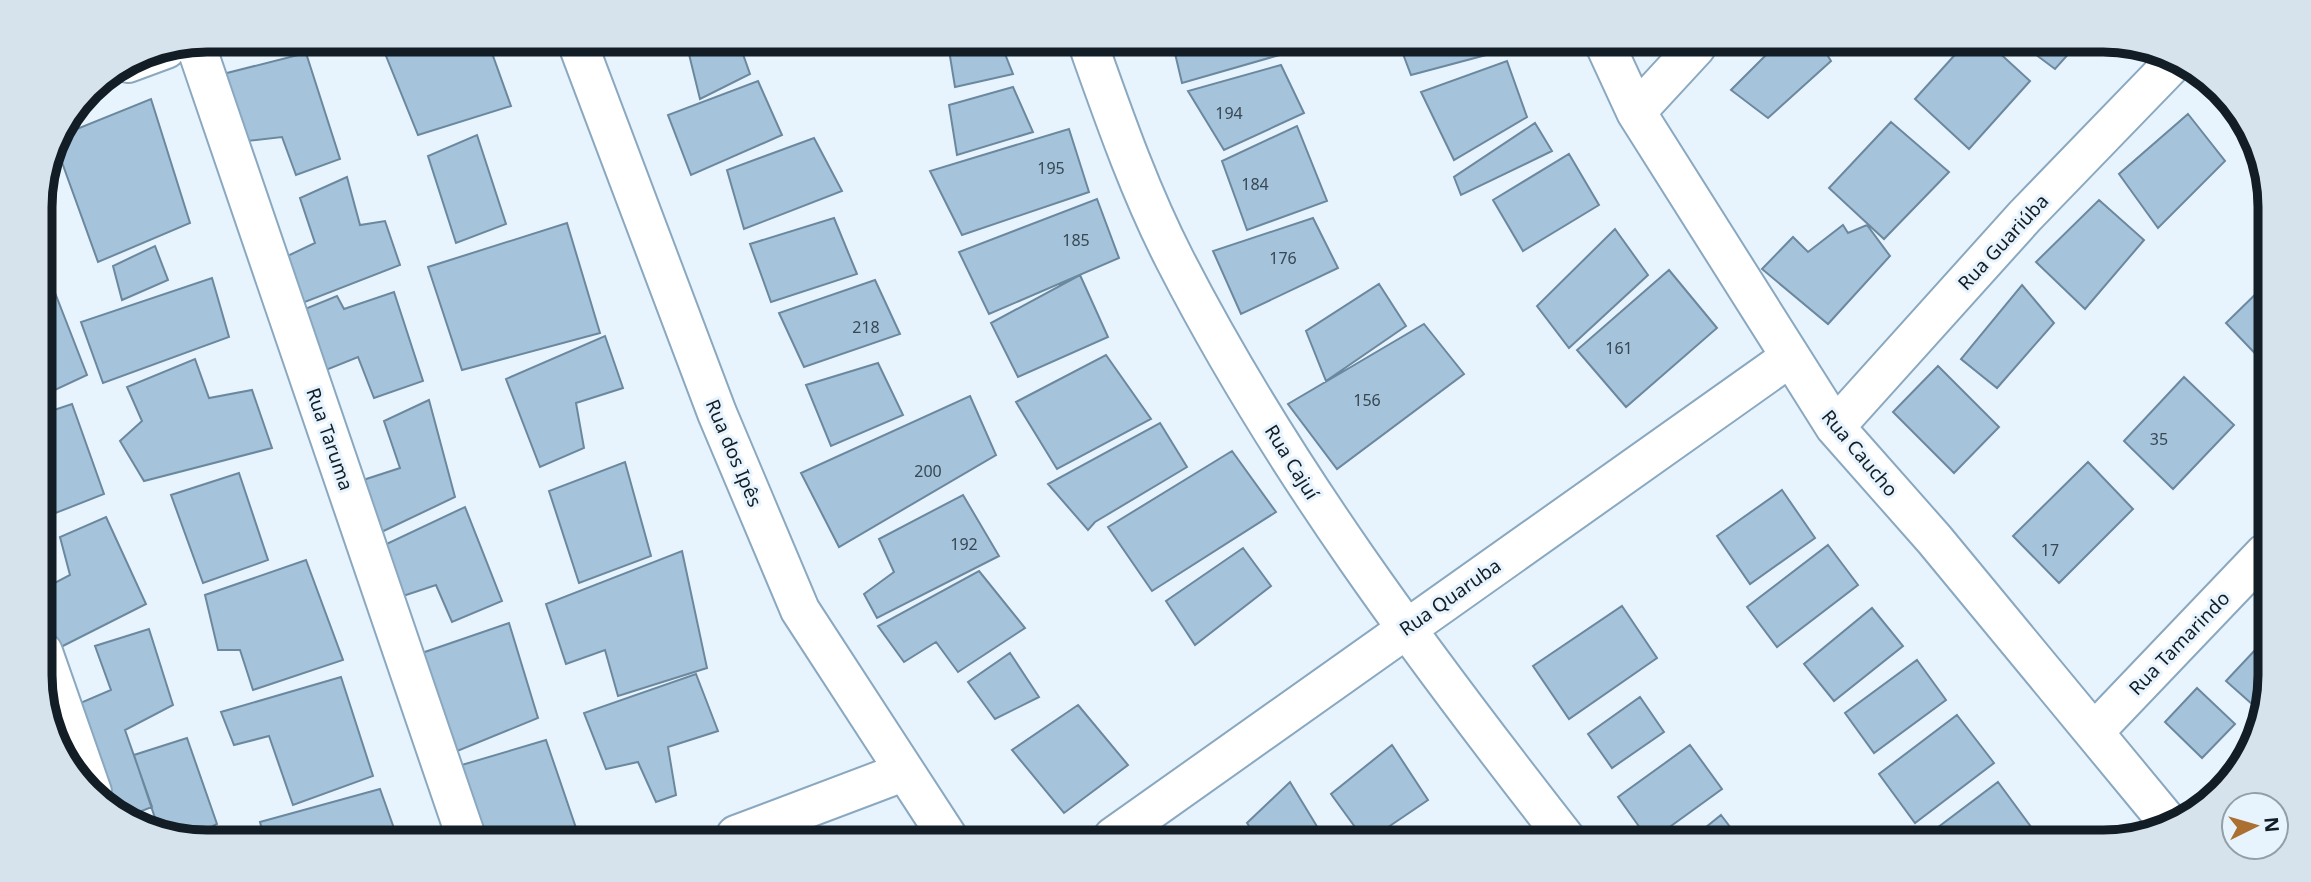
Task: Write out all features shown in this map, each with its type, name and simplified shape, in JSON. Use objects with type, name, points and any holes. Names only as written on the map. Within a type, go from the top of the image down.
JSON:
[{"type":"street","name":"Rua dos Ipês","points":[[581,52],[717,413],[800,610],[943,830]]},
{"type":"street","name":"Rua Cajuí","points":[[1091,52],[1112,113],[1175,259],[1258,408],[1301,478],[1407,627],[1559,829]]},
{"type":"street","name":"Rua Caucho","points":[[1608,52],[1636,112],[1835,427],[1934,539],[2164,817]]},
{"type":"street","points":[[1636,112],[1691,52]]},
{"type":"street","name":"Rua Taruma","points":[[198,53],[464,830]]},
{"type":"street","name":"Rua Guariúba","points":[[1835,427],[2025,216],[2169,68]]},
{"type":"street","name":"Rua Quaruba","points":[[1123,830],[1789,358]]},
{"type":"street","name":"Rua Tamarindo","points":[[2094,732],[2258,560]]},
{"type":"street","points":[[53,679],[83,765]]},
{"type":"street","points":[[750,830],[903,772]]},
{"type":"building","points":[[384,52],[492,52],[511,106],[418,135]]},
{"type":"building","points":[[688,52],[742,52],[750,74],[700,99]]},
{"type":"building","points":[[949,52],[1004,52],[1013,74],[955,87]]},
{"type":"building","points":[[1175,52],[1283,54],[1182,83]]},
{"type":"building","points":[[1402,52],[1497,52],[1411,75]]},
{"type":"building","points":[[1769,52],[1825,52],[1831,61],[1768,118],[1731,90]]},
{"type":"building","points":[[1957,52],[1998,52],[2030,81],[1969,149],[1915,99]]},
{"type":"building","points":[[2032,52],[2070,52],[2055,69]]},
{"type":"building","points":[[306,53],[340,159],[296,175],[282,137],[247,141],[223,74]]},
{"type":"building","points":[[1507,61],[1527,117],[1454,160],[1421,92]]},
{"type":"building","points":[[1281,65],[1304,113],[1224,150],[1188,91]]},
{"type":"building","points":[[758,81],[782,135],[691,175],[668,115]]},
{"type":"building","points":[[1013,87],[1033,132],[957,155],[949,105]]},
{"type":"building","points":[[2210,95],[2228,116],[2208,97]]},
{"type":"building","points":[[151,99],[190,223],[98,262],[61,159],[73,131]]},
{"type":"building","points":[[2188,114],[2225,161],[2158,228],[2119,174]]},
{"type":"building","points":[[1891,122],[1949,172],[1884,239],[1829,188]]},
{"type":"building","points":[[1535,123],[1552,151],[1461,195],[1454,177]]},
{"type":"building","points":[[1297,126],[1327,201],[1247,230],[1222,161]]},
{"type":"building","points":[[1069,129],[1089,192],[962,235],[930,171]]},
{"type":"building","points":[[477,135],[506,224],[456,243],[428,156]]},
{"type":"building","points":[[814,138],[842,191],[744,229],[727,170]]},
{"type":"building","points":[[1569,154],[1599,205],[1523,251],[1493,200]]},
{"type":"building","points":[[347,177],[360,225],[385,221],[400,265],[292,307],[279,260],[315,243],[300,198]]},
{"type":"building","points":[[1097,199],[1119,258],[989,314],[959,252]]},
{"type":"building","points":[[2099,200],[2144,240],[2085,309],[2036,262]]},
{"type":"building","points":[[834,218],[857,274],[771,302],[750,244]]},
{"type":"building","points":[[1313,218],[1338,268],[1241,314],[1213,251]]},
{"type":"building","points":[[567,223],[600,333],[462,370],[428,267]]},
{"type":"building","points":[[1843,225],[1848,233],[1867,225],[1890,256],[1828,324],[1762,269],[1793,237],[1808,252]]},
{"type":"building","points":[[1615,229],[1648,275],[1569,348],[1537,306]]},
{"type":"building","points":[[155,246],[168,280],[122,300],[113,266]]},
{"type":"building","points":[[1669,270],[1717,328],[1626,407],[1577,350]]},
{"type":"building","points":[[1080,275],[1108,337],[1018,377],[991,323]]},
{"type":"building","points":[[212,278],[229,337],[103,383],[81,322]]},
{"type":"building","points":[[875,280],[900,334],[804,367],[779,313]]},
{"type":"building","points":[[1379,284],[1406,326],[1326,381],[1306,331]]},
{"type":"building","points":[[2022,285],[2054,323],[1997,388],[1961,359]]},
{"type":"building","points":[[53,287],[87,375],[53,391]]},
{"type":"building","points":[[394,292],[423,381],[374,398],[358,357],[316,374],[300,311],[337,296],[344,309]]},
{"type":"building","points":[[2258,292],[2258,357],[2226,323]]},
{"type":"building","points":[[1424,324],[1464,374],[1337,469],[1288,404]]},
{"type":"building","points":[[605,336],[623,388],[576,403],[584,448],[540,467],[506,379]]},
{"type":"building","points":[[1106,355],[1151,419],[1057,469],[1016,402]]},
{"type":"building","points":[[195,359],[209,398],[252,390],[272,448],[144,481],[120,441],[142,421],[127,387]]},
{"type":"building","points":[[878,363],[903,415],[831,446],[806,385]]},
{"type":"building","points":[[1938,366],[1999,427],[1954,473],[1893,412]]},
{"type":"building","points":[[2184,377],[2234,425],[2173,489],[2124,441]]},
{"type":"building","points":[[970,396],[996,455],[839,547],[801,473]]},
{"type":"building","points":[[429,400],[455,497],[373,536],[354,483],[400,468],[384,421]]},
{"type":"building","points":[[72,404],[104,494],[53,514],[52,512],[53,410]]},
{"type":"building","points":[[1160,423],[1187,467],[1095,522],[1088,530],[1048,484]]},
{"type":"building","points":[[1232,451],[1276,512],[1152,591],[1108,527]]},
{"type":"building","points":[[625,462],[651,556],[579,583],[549,491]]},
{"type":"building","points":[[2088,462],[2133,509],[2059,583],[2013,536]]},
{"type":"building","points":[[239,473],[268,560],[203,583],[171,495]]},
{"type":"building","points":[[1782,490],[1815,538],[1750,584],[1717,536]]},
{"type":"building","points":[[963,495],[999,556],[877,618],[864,594],[894,572],[879,539]]},
{"type":"building","points":[[465,507],[502,601],[452,622],[436,585],[397,598],[378,548]]},
{"type":"building","points":[[106,517],[146,604],[52,651],[52,584],[70,575],[60,537]]},
{"type":"building","points":[[1828,545],[1858,585],[1777,647],[1747,607]]},
{"type":"building","points":[[1243,548],[1271,586],[1195,645],[1166,601]]},
{"type":"building","points":[[682,551],[707,668],[618,696],[605,650],[566,664],[546,604]]},
{"type":"building","points":[[306,560],[343,660],[253,690],[240,650],[218,650],[205,595]]},
{"type":"building","points":[[979,571],[1025,628],[958,672],[936,642],[904,662],[878,626]]},
{"type":"building","points":[[1622,606],[1657,658],[1569,719],[1533,666]]},
{"type":"building","points":[[1872,608],[1903,646],[1834,701],[1804,664]]},
{"type":"building","points":[[509,623],[538,718],[450,754],[419,654]]},
{"type":"building","points":[[149,629],[173,705],[125,730],[152,807],[138,812],[96,782],[71,707],[111,690],[95,646]]},
{"type":"building","points":[[2256,649],[2258,651],[2255,706],[2226,681]]},
{"type":"building","points":[[1010,653],[1039,697],[995,719],[968,682]]},
{"type":"building","points":[[1917,660],[1946,700],[1874,753],[1845,713]]},
{"type":"building","points":[[696,674],[718,731],[668,747],[676,795],[656,802],[638,762],[606,769],[584,713]]},
{"type":"building","points":[[341,677],[373,776],[293,805],[269,736],[234,745],[221,712]]},
{"type":"building","points":[[2197,688],[2235,724],[2202,758],[2165,722]]},
{"type":"building","points":[[1640,697],[1664,732],[1612,768],[1588,734]]},
{"type":"building","points":[[1078,705],[1128,765],[1064,813],[1012,750]]},
{"type":"building","points":[[1957,715],[1994,763],[1915,823],[1879,774]]},
{"type":"building","points":[[187,738],[217,824],[206,830],[178,827],[156,820],[134,755]]},
{"type":"building","points":[[546,740],[576,828],[479,830],[455,767]]},
{"type":"building","points":[[1392,745],[1428,800],[1385,829],[1357,829],[1331,794]]},
{"type":"building","points":[[1690,745],[1722,789],[1666,829],[1641,829],[1618,797]]},
{"type":"building","points":[[1290,782],[1319,829],[1251,829],[1247,823]]},
{"type":"building","points":[[1998,782],[2033,829],[1938,829]]},
{"type":"building","points":[[380,789],[395,830],[262,830],[260,822]]},
{"type":"building","points":[[1721,815],[1732,829],[1703,829]]}]
